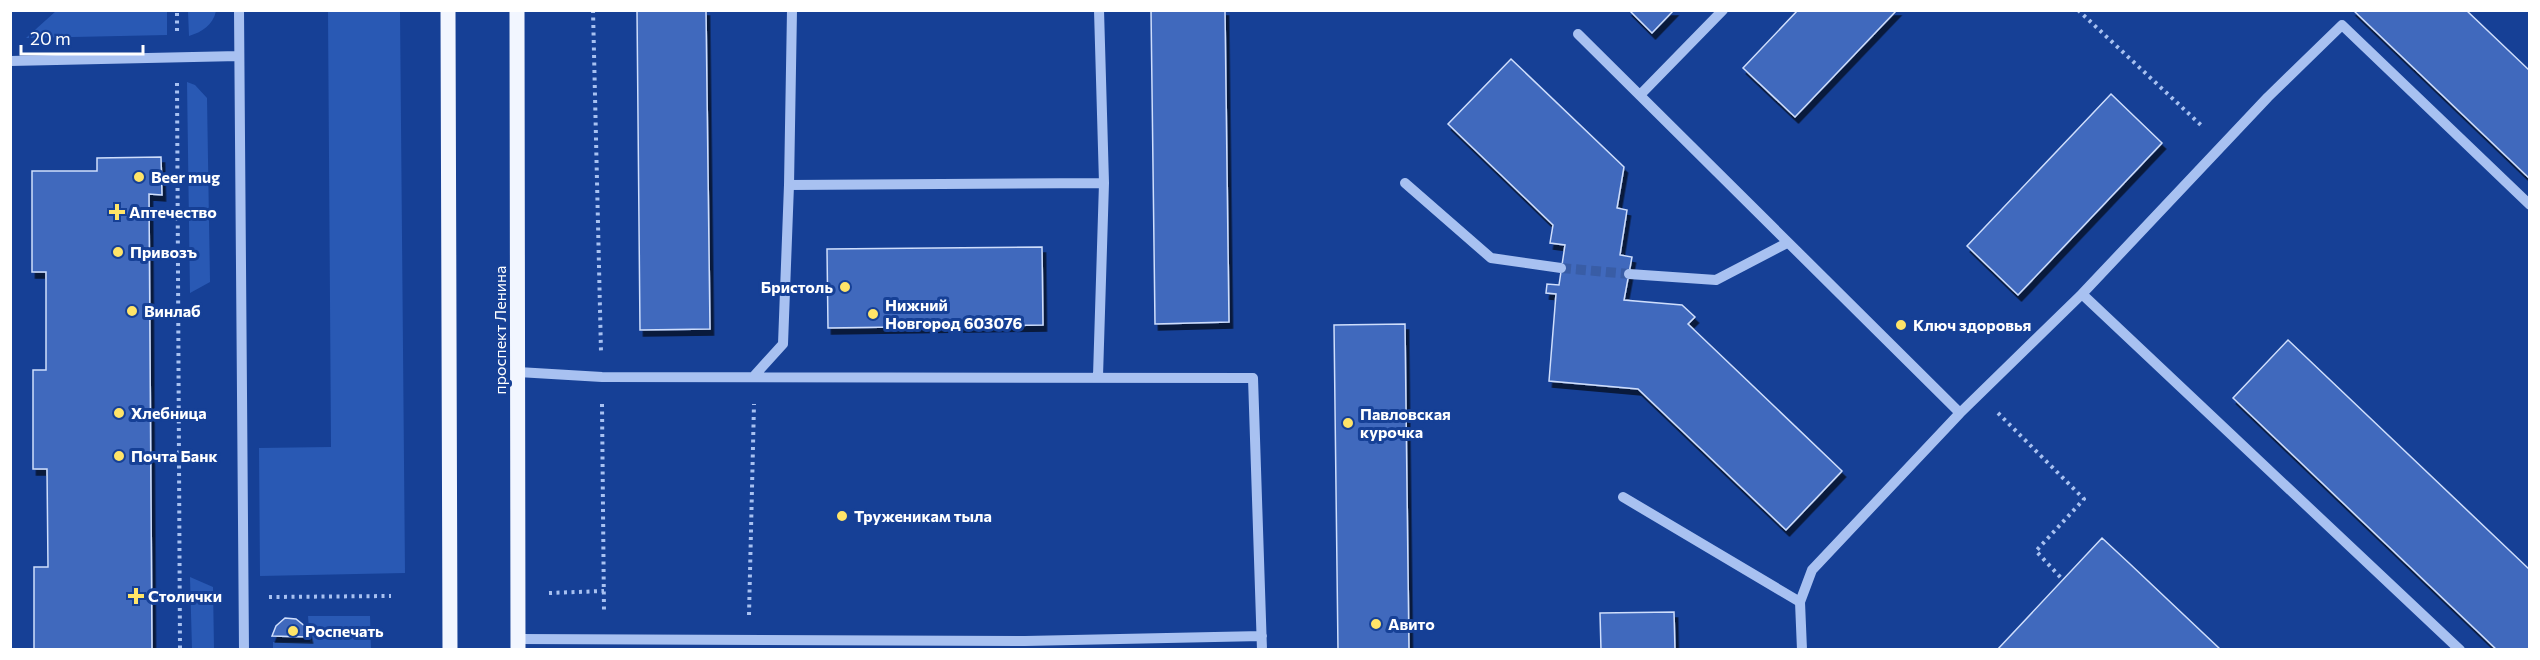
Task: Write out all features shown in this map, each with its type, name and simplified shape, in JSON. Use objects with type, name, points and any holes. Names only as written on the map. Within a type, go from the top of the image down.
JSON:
[{"type":"main road","points":[[448,10],[450,650]]},
{"type":"main road","name":"проспект Ленина","points":[[517,10],[518,644]]},
{"type":"street","points":[[239,10],[244,650]]},
{"type":"street","points":[[754,376],[783,344],[792,10]]},
{"type":"street","points":[[1098,376],[1104,183],[1099,10]]},
{"type":"street","points":[[1640,95],[1722,10]]},
{"type":"street","points":[[1802,650],[1800,602],[1812,570],[1960,413],[2082,294],[2268,97],[2342,25],[2529,205]]},
{"type":"street","points":[[1578,34],[1960,413]]},
{"type":"street","points":[[10,62],[239,56]]},
{"type":"street","points":[[789,186],[1104,183]]},
{"type":"street","points":[[1405,183],[1491,258],[1562,268]]},
{"type":"street","points":[[1629,274],[1716,279],[1787,243]]},
{"type":"street","points":[[2082,294],[2460,650]]},
{"type":"street","points":[[519,372],[602,377],[1253,378],[1262,650]]},
{"type":"street","points":[[1623,496],[1800,602]]},
{"type":"street","points":[[518,644],[749,640],[1025,645],[1262,636]]},
{"type":"path","points":[[177,10],[180,650]]},
{"type":"path","points":[[593,10],[602,377],[604,641]]},
{"type":"path","points":[[2078,10],[2223,146]]},
{"type":"path","points":[[749,640],[754,376]]},
{"type":"path","points":[[1979,394],[2084,499],[2036,551],[2063,580]]},
{"type":"path","points":[[549,593],[604,591]]},
{"type":"path","points":[[267,607],[267,597],[391,596]]},
{"type":"shaded area","points":[[56,11],[167,11],[167,35],[26,38]]},
{"type":"shaded area","points":[[188,11],[216,11],[206,27],[189,36]]},
{"type":"shaded area","points":[[328,11],[400,11],[405,573],[260,576],[259,448],[331,447]]},
{"type":"shaded area","points":[[187,82],[195,85],[207,98],[210,282],[190,293]]},
{"type":"shaded area","points":[[190,577],[213,587],[214,649],[192,649]]},
{"type":"shaded area","points":[[308,616],[370,616],[371,649],[273,649],[273,642],[310,642]]},
{"type":"building","points":[[637,10],[706,10],[710,329],[640,330]]},
{"type":"building","points":[[1151,10],[1225,10],[1229,322],[1155,324]]},
{"type":"building","points":[[1629,10],[1674,10],[1652,33]]},
{"type":"building","points":[[1798,10],[1897,10],[1795,117],[1743,68]]},
{"type":"building","points":[[2353,10],[2466,10],[2530,71],[2530,179]]},
{"type":"building","points":[[1511,59],[1624,167],[1617,208],[1627,210],[1620,255],[1632,257],[1624,300],[1682,305],[1695,317],[1688,324],[1842,471],[1786,530],[1638,389],[1549,381],[1556,294],[1546,293],[1547,284],[1559,285],[1565,245],[1550,243],[1553,225],[1448,124]]},
{"type":"building","points":[[2111,94],[2162,143],[2018,295],[1967,246]]},
{"type":"building","points":[[161,157],[162,195],[149,194],[152,650],[34,650],[34,567],[48,567],[47,469],[33,469],[33,370],[46,370],[46,272],[32,272],[32,171],[97,171],[97,158]]},
{"type":"building","points":[[1042,247],[1043,325],[828,328],[827,249]]},
{"type":"building","points":[[1405,324],[1409,650],[1338,650],[1334,325]]},
{"type":"building","points":[[2288,340],[2530,570],[2530,650],[2497,650],[2233,398]]},
{"type":"building","points":[[2102,538],[2130,564],[2221,650],[1997,650]]},
{"type":"building","points":[[1674,612],[1675,650],[1601,650],[1600,613]]},
{"type":"building","points":[[285,618],[296,619],[307,628],[309,637],[272,636],[276,626]]},
{"type":"tunnel","points":[[1561,268],[1629,274]]},
{"type":"place","name":"Beer mug","points":[[139,177]]},
{"type":"place","name":"Аптечество","points":[[117,212]]},
{"type":"place","name":"Привозъ","points":[[118,252]]},
{"type":"place","name":"Бристоль","points":[[845,287]]},
{"type":"place","name":"Винлаб","points":[[132,311]]},
{"type":"place","name":"Нижний Новгород 603076","points":[[873,314]]},
{"type":"place","name":"Ключ здоровья","points":[[1901,325]]},
{"type":"place","name":"Хлебница","points":[[119,413]]},
{"type":"place","name":"Павловская курочка","points":[[1348,423]]},
{"type":"place","name":"Почта Банк","points":[[119,456]]},
{"type":"place","name":"Труженикам тыла","points":[[842,516]]},
{"type":"place","name":"Столички","points":[[136,596]]},
{"type":"place","name":"Авито","points":[[1376,624]]},
{"type":"place","name":"Роспечать","points":[[293,631]]}]
